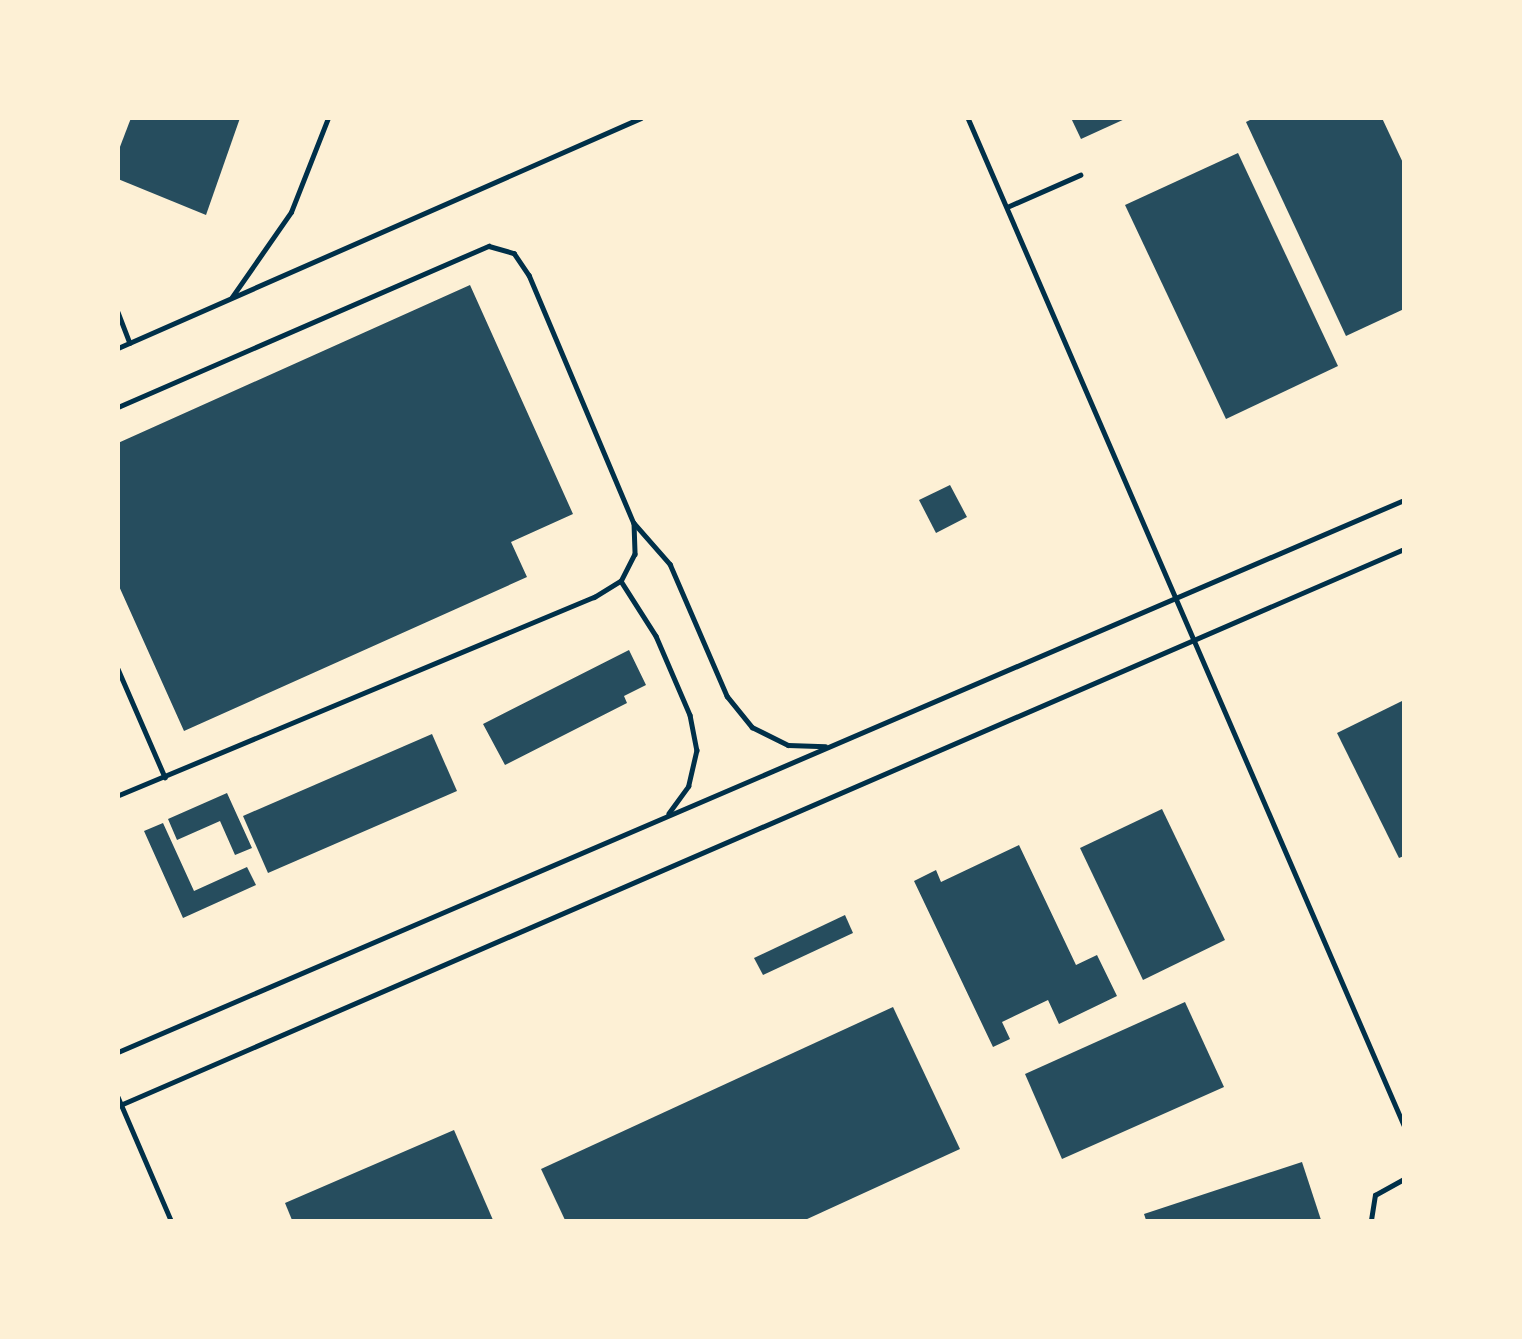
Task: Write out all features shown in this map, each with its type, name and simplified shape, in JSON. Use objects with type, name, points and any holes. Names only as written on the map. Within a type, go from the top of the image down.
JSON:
[{"type":"lane","points":[[231,299],[291,212],[328,118]]},
{"type":"lane","points":[[118,348],[641,118]]},
{"type":"lane","points":[[968,118],[1404,1125]]},
{"type":"lane","points":[[1007,207],[1080,175]]},
{"type":"lane","points":[[118,407],[489,246],[514,254],[529,275],[634,523],[670,564],[727,696],[752,727],[788,745],[828,746]]},
{"type":"lane","points":[[118,312],[130,343]]},
{"type":"lane","points":[[118,1052],[1404,500]]},
{"type":"lane","points":[[118,796],[621,581],[635,554],[634,523]]},
{"type":"lane","points":[[120,1106],[1404,549]]},
{"type":"lane","points":[[621,581],[651,626],[690,715],[695,759],[689,786],[669,815]]},
{"type":"lane","points":[[118,669],[165,777]]},
{"type":"lane","points":[[118,1097],[171,1221]]},
{"type":"lane","points":[[1371,1221],[1375,1195],[1404,1179]]},
{"type":"building","points":[[131,118],[240,118],[206,215],[118,179],[118,152]]},
{"type":"building","points":[[1071,118],[1127,118],[1081,139]]},
{"type":"building","points":[[1254,118],[1382,118],[1404,165],[1404,309],[1346,336],[1246,122]]},
{"type":"building","points":[[1238,153],[1338,366],[1226,419],[1125,205]]},
{"type":"building","points":[[470,285],[573,514],[511,542],[527,577],[184,731],[118,584],[118,443]]},
{"type":"building","points":[[950,485],[967,517],[936,533],[919,500]]},
{"type":"building","points":[[629,650],[646,685],[624,696],[627,703],[505,765],[483,724]]},
{"type":"building","points":[[1404,700],[1404,856],[1399,858],[1337,733]]},
{"type":"building","points":[[432,734],[457,791],[268,873],[243,816]]},
{"type":"building","points":[[227,793],[252,848],[235,855],[220,821],[177,840],[168,819]]},
{"type":"building","points":[[1162,809],[1225,940],[1143,980],[1080,848]]},
{"type":"building","points":[[163,823],[194,891],[247,867],[256,885],[183,918],[144,831]]},
{"type":"building","points":[[1019,845],[1076,965],[1097,955],[1117,996],[1059,1024],[1048,1000],[1002,1022],[1010,1039],[993,1047],[914,881],[936,870],[941,882]]},
{"type":"building","points":[[845,915],[853,933],[763,975],[754,958]]},
{"type":"building","points":[[1185,1002],[1224,1087],[1062,1159],[1025,1074]]},
{"type":"building","points":[[893,1007],[960,1149],[805,1220],[565,1220],[541,1169]]},
{"type":"building","points":[[454,1130],[493,1220],[292,1220],[285,1203]]},
{"type":"building","points":[[1302,1162],[1321,1220],[1146,1220],[1144,1214]]}]
